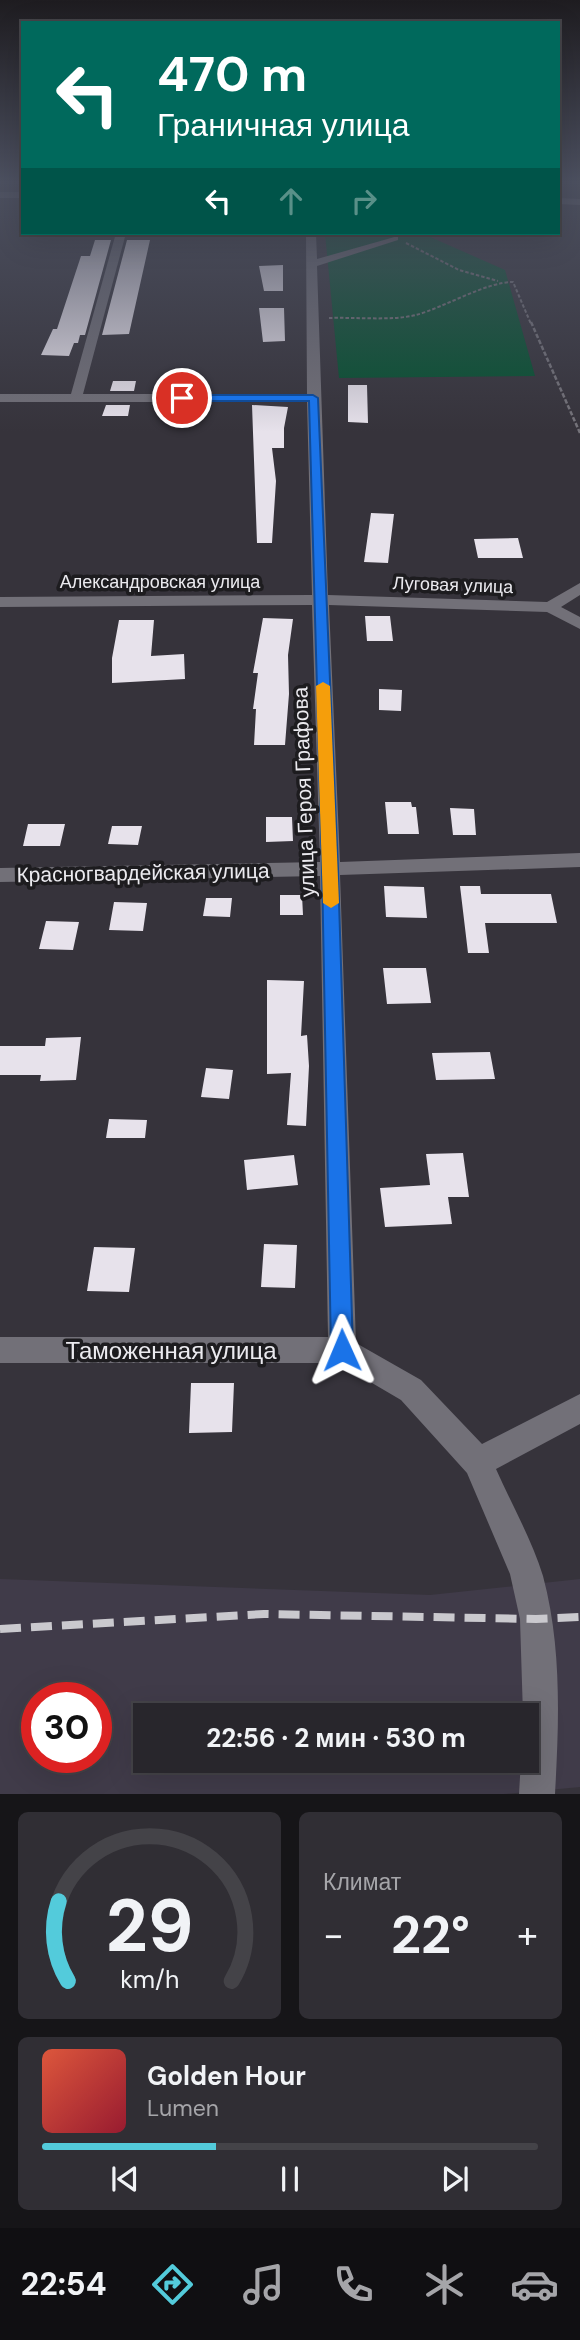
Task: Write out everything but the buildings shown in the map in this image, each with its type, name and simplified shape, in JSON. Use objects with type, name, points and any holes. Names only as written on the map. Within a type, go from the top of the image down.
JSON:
[{"type":"street","points":[[76,398],[112,265]]},
{"type":"street","name":"улица Героя Графова","points":[[312,265],[313,398],[330,869],[342,1350]]},
{"type":"street","points":[[0,398],[313,398]]},
{"type":"street","points":[[550,607],[580,588]]},
{"type":"street","name":"Александровская улица","points":[[0,602],[320,600]]},
{"type":"street","name":"Луговая улица","points":[[320,600],[550,607],[580,624]]},
{"type":"street","name":"Красногвардейская улица","points":[[0,875],[330,869],[580,860]]},
{"type":"street","name":"Таможенная улица","points":[[0,1350],[342,1350]]},
{"type":"street","points":[[342,1350],[411,1390],[478,1462],[526,1574],[536,1619],[541,1725],[537,1794]]},
{"type":"street","points":[[478,1462],[580,1408]]},
{"type":"path","points":[[448,265],[499,282],[513,282],[580,433]]},
{"type":"path","points":[[312,318],[413,316],[458,301],[499,282]]},
{"type":"shaded area","points":[[0,1579],[430,1595],[580,1579],[580,1787],[504,1794],[0,1794]]},
{"type":"green space","points":[[328,265],[493,265],[505,270],[535,376],[339,378]]},
{"type":"railway","points":[[0,1629],[264,1614],[536,1619],[580,1617]]},
{"type":"slow traffic","points":[[323,686],[331,903]]},
{"type":"route","points":[[182,398],[313,398],[330,869],[342,1350]]}]
